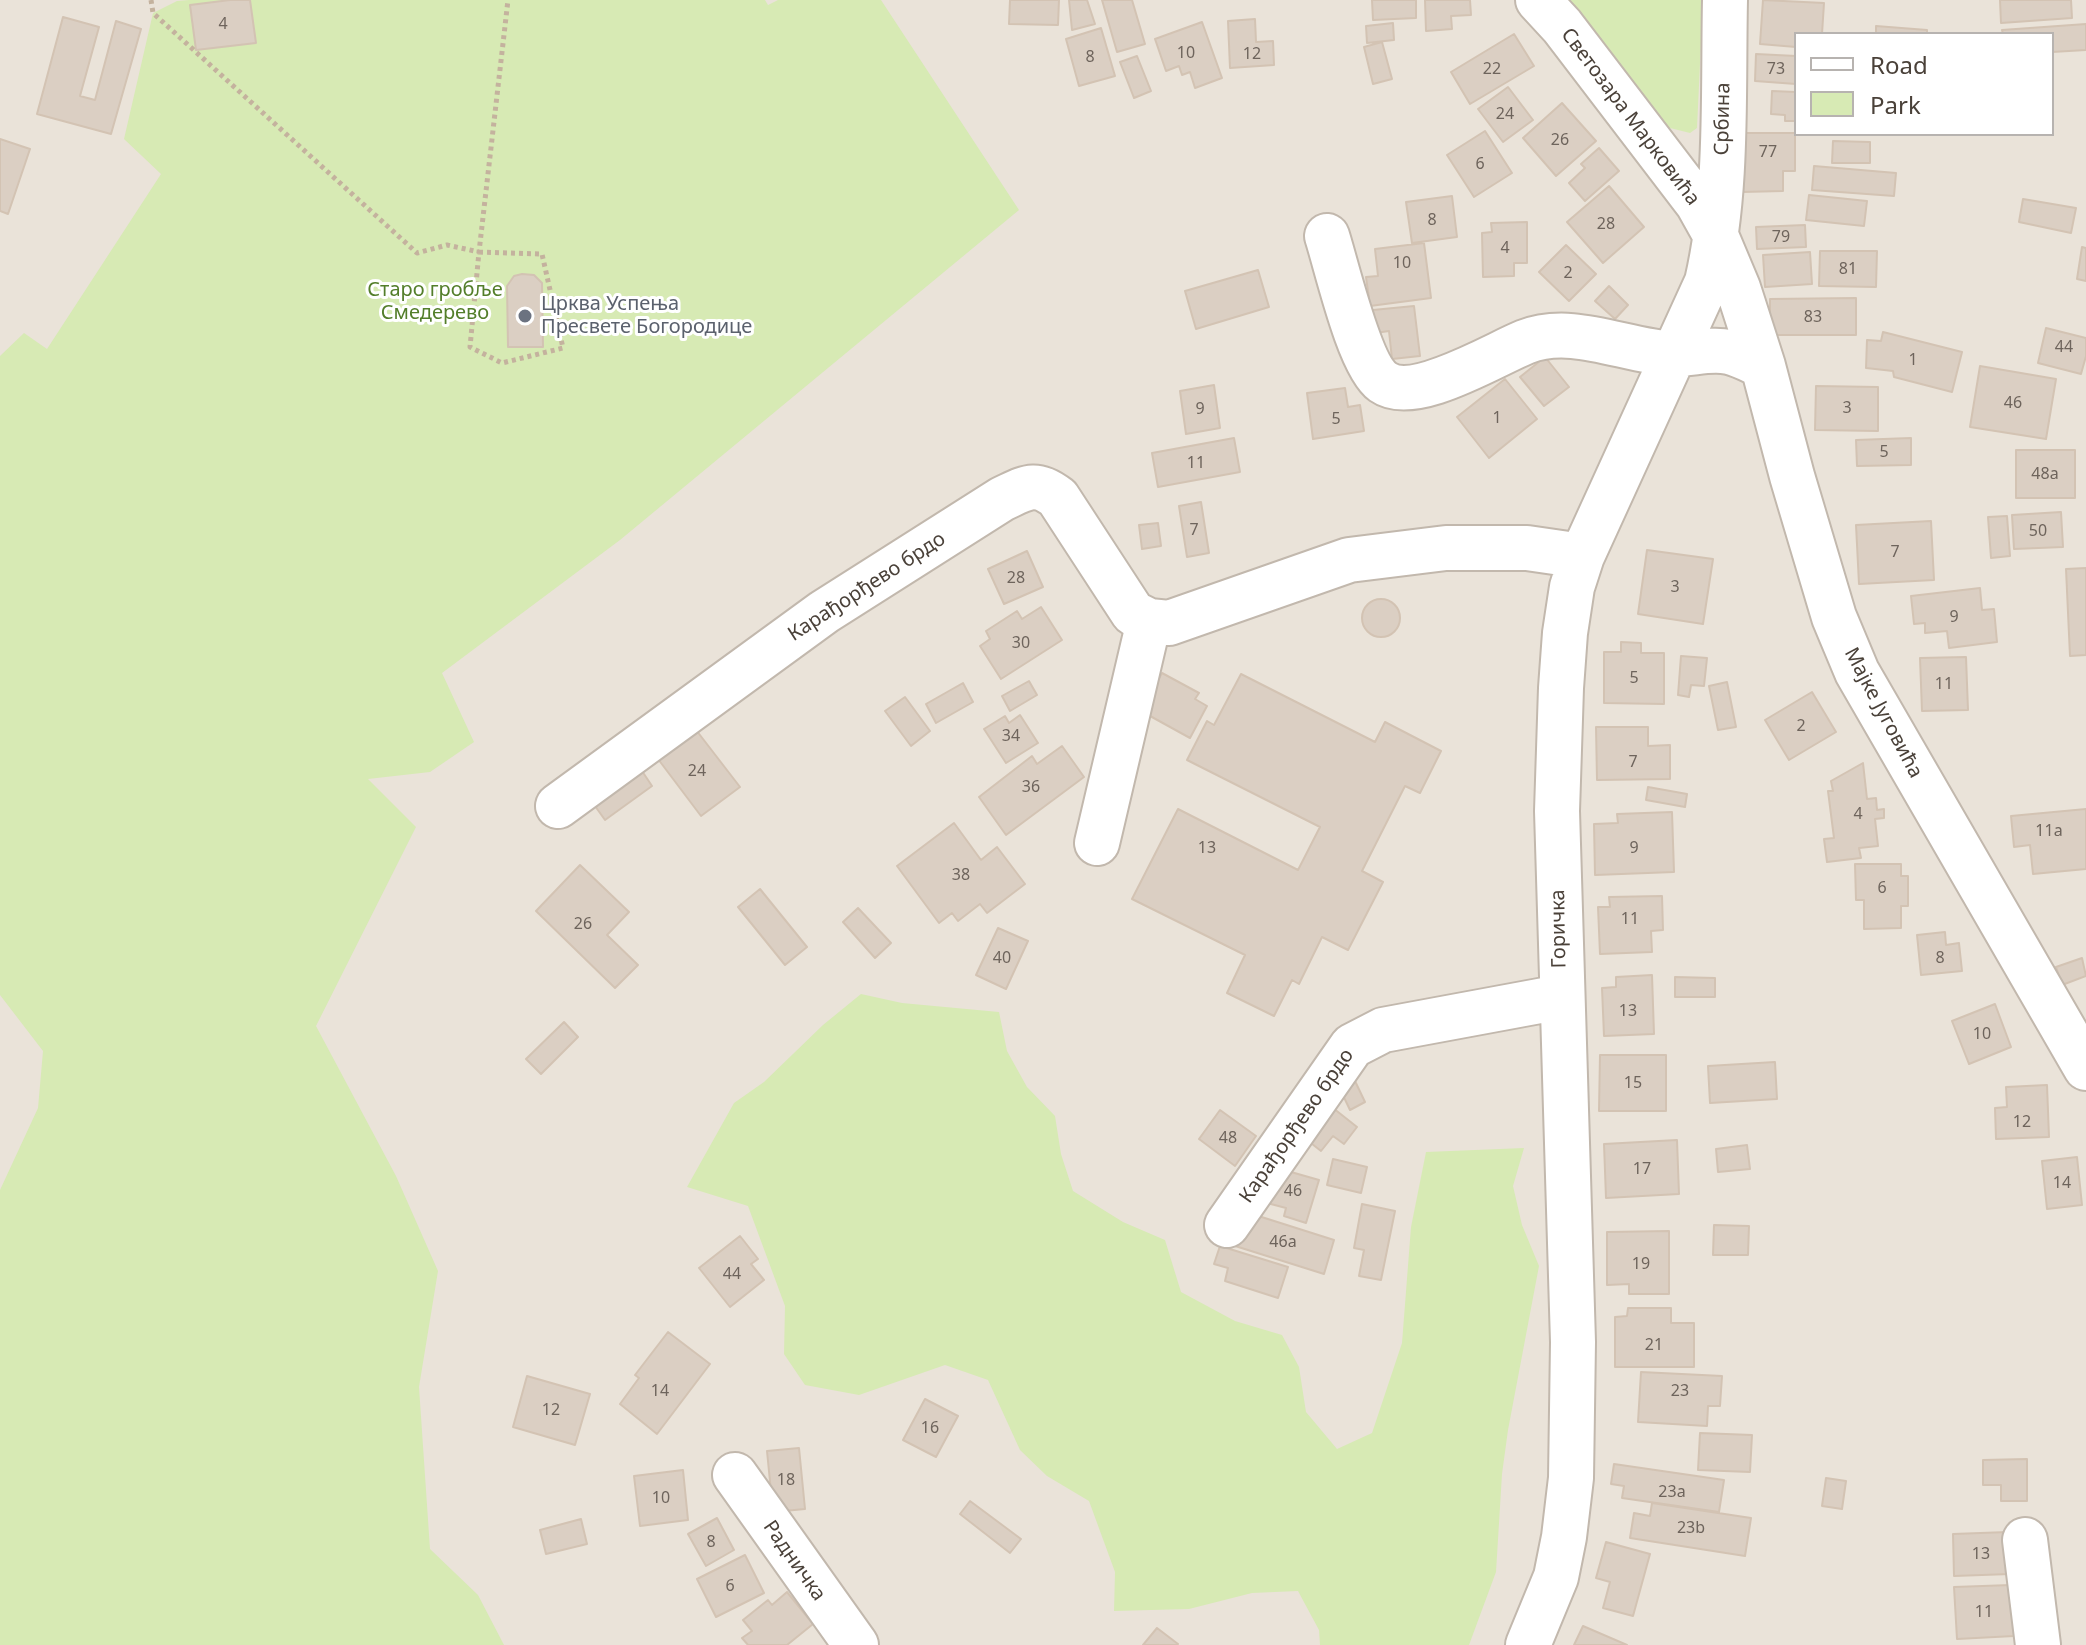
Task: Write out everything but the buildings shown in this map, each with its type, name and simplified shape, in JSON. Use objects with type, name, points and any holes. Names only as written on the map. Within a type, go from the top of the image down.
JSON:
[{"type":"street","name":"Светозара Марковића","points":[[1538,0],[1562,26],[1698,204],[1717,238]]},
{"type":"street","name":"Србина","points":[[1717,238],[1723,131],[1725,0]]},
{"type":"street","points":[[1645,137],[1694,154],[1711,145],[1723,131]]},
{"type":"street","points":[[1327,236],[1365,358],[1381,381],[1393,387],[1418,386],[1456,375],[1527,341],[1556,335],[1675,354],[1727,351],[1763,366]]},
{"type":"street","name":"Горичка","points":[[1528,1645],[1556,1577],[1571,1478],[1573,1342],[1557,811],[1561,688],[1572,587],[1582,556],[1707,282],[1717,238]]},
{"type":"street","name":"Мајке Југовића","points":[[1717,238],[1738,288],[1763,366],[1834,617],[1857,672],[2086,1068]]},
{"type":"street","name":"Карађорђево брдо","points":[[558,806],[824,612],[1002,499],[1031,486],[1046,488],[1058,498],[1133,613],[1149,621]]},
{"type":"street","points":[[1097,843],[1149,621],[1169,623],[1349,560],[1446,548],[1527,548],[1582,556]]},
{"type":"street","name":"Карађорђево брдо","points":[[1227,1225],[1352,1046],[1383,1030],[1561,997]]},
{"type":"street","name":"Радничка","points":[[735,1475],[856,1645]]},
{"type":"street","points":[[2025,1540],[2038,1645]]},
{"type":"path","points":[[151,0],[153,13],[417,253],[447,245],[479,252],[542,254],[563,348],[502,363],[470,347],[479,252],[508,0]]},
{"type":"shaded area","points":[[0,0],[2086,0],[2086,1645],[0,1645]]},
{"type":"green space","name":"Старо гробље Смедерево","points":[[765,0],[768,5],[778,0],[881,0],[1019,210],[620,540],[442,673],[474,742],[430,772],[368,779],[416,827],[316,1026],[396,1176],[438,1271],[419,1387],[430,1549],[478,1595],[504,1645],[0,1645],[0,1190],[38,1108],[43,1051],[0,995],[0,356],[24,333],[47,349],[161,174],[124,139],[153,13],[177,1]]},
{"type":"green space","points":[[1570,0],[1703,0],[1697,128],[1690,133],[1666,127]]},
{"type":"green space","points":[[861,994],[902,1003],[999,1012],[1007,1051],[1027,1087],[1055,1116],[1061,1154],[1073,1191],[1123,1222],[1165,1240],[1181,1292],[1235,1321],[1282,1335],[1299,1367],[1306,1412],[1337,1449],[1372,1433],[1402,1343],[1411,1227],[1426,1152],[1524,1148],[1513,1186],[1522,1225],[1539,1266],[1508,1430],[1496,1572],[1469,1645],[1320,1645],[1319,1630],[1298,1591],[1252,1593],[1189,1609],[1114,1611],[1115,1572],[1089,1501],[1047,1476],[1020,1450],[988,1380],[945,1365],[859,1395],[805,1385],[784,1354],[785,1306],[748,1206],[687,1187],[734,1103],[764,1082],[823,1025]]},
{"type":"place","name":"Црква Успења Пресвете Богородице","points":[[525,316]]}]
